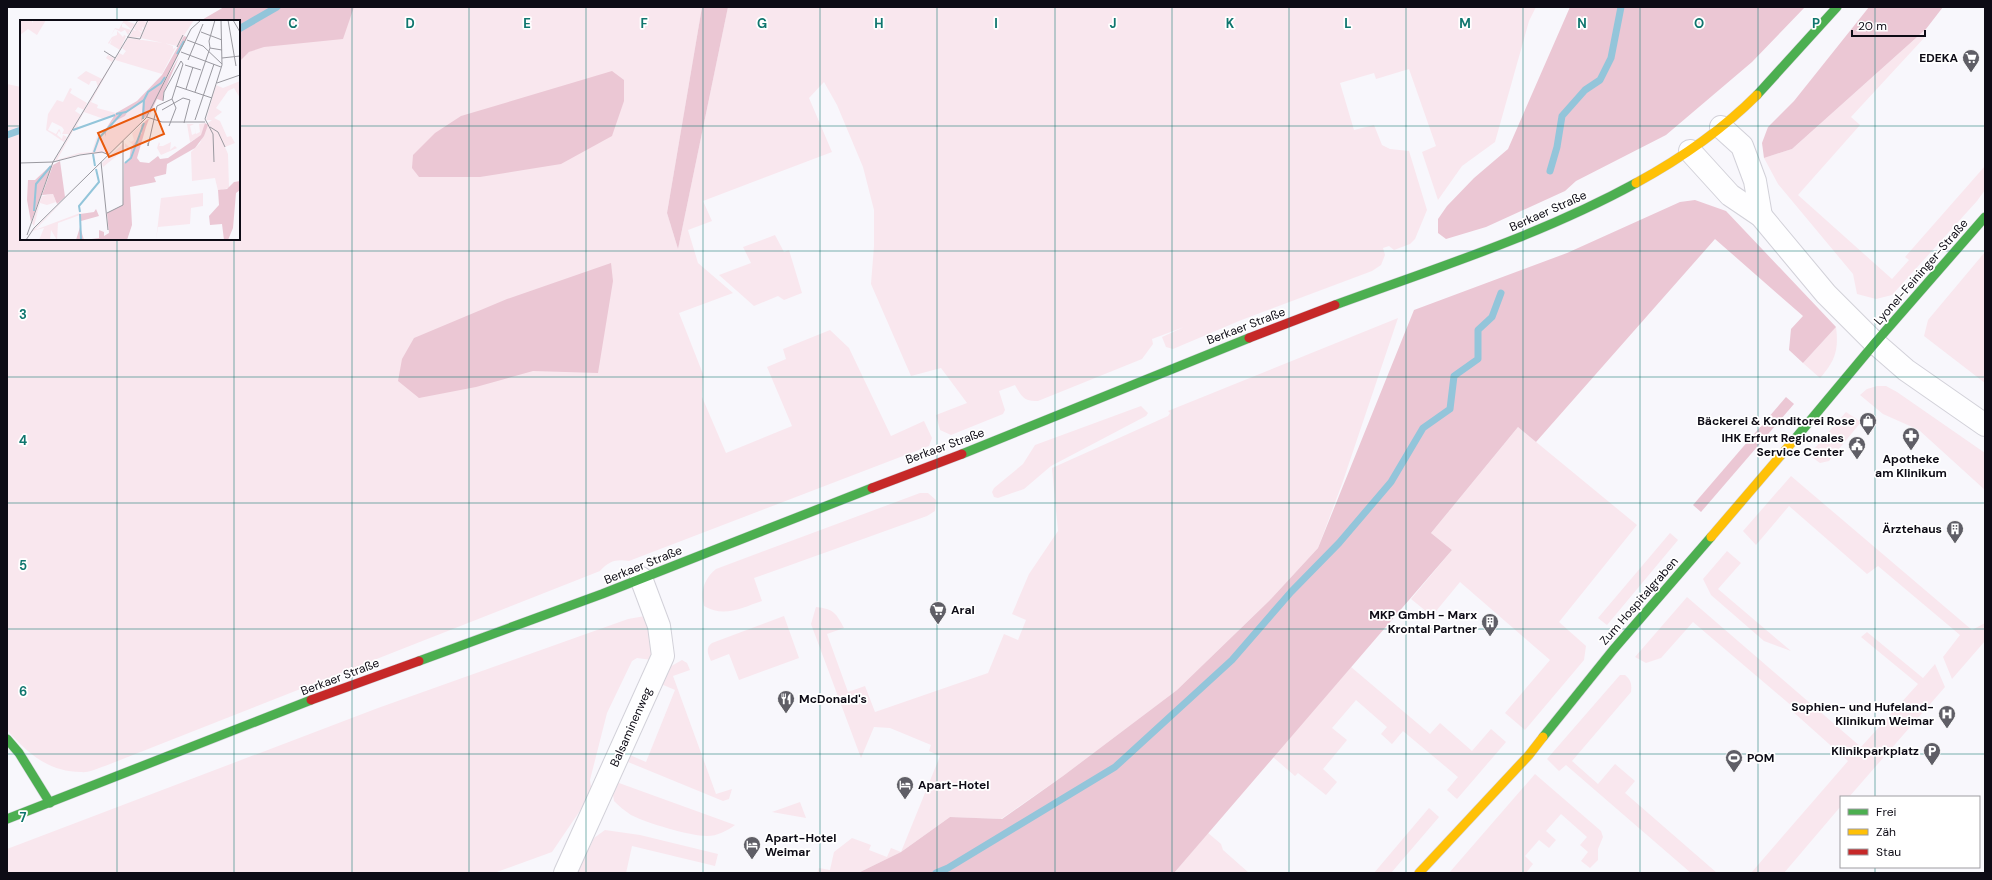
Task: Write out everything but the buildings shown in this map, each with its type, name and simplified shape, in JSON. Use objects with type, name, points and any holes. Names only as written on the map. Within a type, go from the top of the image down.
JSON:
[{"type":"main road","name":"Berkaer Straße","points":[[7,819],[346,687],[595,597],[901,475],[983,445],[1162,374],[1211,352],[1538,231],[1643,181],[1690,151],[1722,127],[1756,96],[1837,7]]},
{"type":"main road","name":"Lyonel-Feininger-Straße","points":[[1875,342],[1985,217]]},
{"type":"main road","name":"Zum Hospitalgraben","points":[[1419,873],[1529,755],[1613,650],[1776,462],[1875,342]]},
{"type":"main road","points":[[7,739],[19,753],[50,803]]},
{"type":"street","points":[[1722,127],[1742,146],[1755,181],[1761,216]]},
{"type":"street","points":[[1690,151],[1725,190],[1761,216],[1826,294],[1875,342],[1906,370],[1985,425]]},
{"type":"street","name":"Balsaminenweg","points":[[565,873],[663,656],[659,626],[640,578]]},
{"type":"shaded area","points":[[224,7],[354,7],[343,39],[264,47],[249,52],[240,61],[240,20],[202,20]]},
{"type":"shaded area","points":[[354,7],[702,7],[667,213],[678,249],[728,7],[1536,7],[1529,21],[1495,142],[1462,166],[1438,200],[1422,152],[1436,146],[1409,69],[1376,79],[1374,73],[1340,83],[1354,130],[1374,125],[1382,145],[1390,149],[1409,151],[1427,210],[1415,239],[1410,244],[1394,250],[1389,246],[1383,248],[1385,255],[1381,265],[1372,271],[1239,321],[1173,349],[1166,347],[1162,337],[1184,327],[1152,339],[1153,344],[1142,359],[1038,401],[1024,398],[1015,385],[999,391],[1005,410],[1003,414],[951,435],[940,430],[936,415],[967,403],[941,368],[911,376],[871,284],[874,246],[874,210],[863,167],[837,105],[824,82],[809,98],[832,152],[703,201],[712,221],[688,230],[698,263],[733,293],[679,313],[703,374],[702,397],[726,453],[792,426],[767,367],[786,359],[783,349],[830,330],[849,348],[891,436],[924,421],[932,438],[929,446],[629,561],[620,560],[613,562],[606,565],[600,571],[105,766],[84,772],[59,769],[40,760],[22,746],[7,730],[7,84],[20,87],[20,240],[240,240],[240,61],[249,52]]},
{"type":"shaded area","points":[[702,7],[728,7],[678,249],[667,213]]},
{"type":"shaded area","points":[[1570,7],[1805,7],[1752,62],[1666,135],[1576,181],[1565,191],[1486,227],[1446,239],[1438,233],[1438,219],[1447,206],[1474,178],[1508,149]]},
{"type":"shaded area","points":[[1869,7],[1943,7],[1926,29],[1792,149],[1764,158],[1762,143],[1768,127],[1794,101]]},
{"type":"shaded area","points":[[1926,29],[1924,38],[1851,117],[1860,125],[1798,195],[1892,279],[1909,260],[1905,257],[1985,166],[1985,190],[1977,201],[1892,295],[1876,299],[1857,294],[1853,274],[1778,184],[1764,158],[1792,149]]},
{"type":"shaded area","points":[[612,71],[624,80],[624,101],[612,136],[561,164],[480,177],[419,177],[412,168],[413,155],[435,133],[461,116]]},
{"type":"shaded area","points":[[1695,200],[1726,211],[1836,327],[1803,363],[1789,350],[1791,329],[1803,316],[1715,239],[1536,442],[1518,427],[1431,533],[1452,550],[1174,873],[858,873],[901,852],[950,817],[1002,819],[1063,776],[1177,690],[1269,601],[1318,548],[1414,310],[1567,253],[1680,202]]},
{"type":"shaded area","points":[[775,235],[784,252],[789,250],[802,293],[784,300],[778,296],[754,306],[719,275],[751,263],[743,247]]},
{"type":"shaded area","points":[[1985,252],[1985,383],[1924,336],[1928,320]]},
{"type":"shaded area","points":[[611,263],[613,281],[598,373],[533,371],[476,387],[419,398],[398,381],[402,359],[414,338],[507,299]]},
{"type":"shaded area","points":[[1398,318],[1342,484],[1318,548],[1269,601],[1177,690],[1063,776],[1001,819],[950,817],[901,852],[940,756],[929,751],[931,745],[890,728],[874,727],[861,758],[811,624],[816,607],[827,609],[834,613],[844,628],[827,634],[848,692],[865,686],[875,712],[988,673],[1004,634],[1018,640],[1026,620],[1012,614],[1029,574],[1058,531],[1052,468],[1168,416],[1170,413],[1168,411]]},
{"type":"shaded area","points":[[1836,327],[1837,342],[1835,355],[1820,378],[1803,363]]},
{"type":"shaded area","points":[[1877,386],[1886,386],[1897,392],[1985,453],[1985,490],[1919,430],[1883,414],[1860,395],[1867,389]]},
{"type":"shaded area","points":[[1786,397],[1794,404],[1701,512],[1693,505]]},
{"type":"shaded area","points":[[1141,406],[1148,413],[1146,416],[1051,466],[1024,489],[998,498],[994,497],[992,492],[994,488],[1023,464],[1035,445]]},
{"type":"shaded area","points":[[1846,412],[1861,422],[1829,461],[1820,463],[1809,455]]},
{"type":"shaded area","points":[[1518,427],[1637,525],[1559,622],[1586,646],[1584,660],[1525,730],[1505,713],[1550,660],[1460,582],[1432,616],[1411,599],[1452,550],[1431,533]]},
{"type":"shaded area","points":[[1791,476],[1972,630],[1985,623],[1985,641],[1952,679],[1943,657],[1960,635],[1878,566],[1867,574],[1789,506],[1756,545],[1743,531]]},
{"type":"shaded area","points":[[920,493],[928,493],[936,500],[935,511],[927,516],[754,578],[762,601],[740,609],[726,612],[711,610],[704,606],[702,595],[704,586],[708,577],[716,569]]},
{"type":"shaded area","points":[[1670,533],[1678,540],[1607,625],[1598,618]]},
{"type":"shaded area","points":[[1727,551],[1741,563],[1718,589],[1791,651],[1764,641],[1711,595],[1703,579]]},
{"type":"shaded area","points":[[1687,597],[1861,747],[1918,684],[1861,637],[1867,632],[1923,678],[1935,664],[1945,687],[1850,796],[1840,796],[1840,807],[1784,873],[1751,873],[1848,761],[1791,710],[1793,707],[1693,622],[1661,658],[1646,663],[1635,657]]},
{"type":"shaded area","points":[[645,616],[655,627],[652,660],[637,658],[632,661],[607,713],[590,780],[592,793],[552,852],[494,873],[7,873],[7,849],[378,708],[628,619]]},
{"type":"shaded area","points":[[784,616],[799,658],[739,680],[729,654],[711,661],[708,654],[708,647],[712,643]]},
{"type":"shaded area","points":[[682,660],[687,663],[690,670],[673,676],[716,794],[732,789],[729,799],[723,801],[628,762],[630,755],[646,762],[675,690],[661,684],[668,668]]},
{"type":"shaded area","points":[[1351,667],[1430,734],[1440,723],[1472,751],[1491,729],[1506,742],[1457,799],[1447,790],[1458,777],[1403,731],[1392,744],[1381,734],[1387,727],[1356,700],[1332,728],[1347,740],[1323,769],[1337,782],[1326,795],[1298,773],[1295,776],[1273,757]]},
{"type":"shaded area","points":[[1620,675],[1625,675],[1630,680],[1631,692],[1572,761],[1598,784],[1615,764],[1635,781],[1625,793],[1717,873],[1691,873],[1566,765],[1559,771],[1547,759]]},
{"type":"shaded area","points":[[1535,774],[1601,831],[1603,837],[1598,849],[1598,860],[1590,868],[1581,861],[1588,852],[1580,845],[1587,837],[1561,814],[1546,831],[1556,840],[1549,848],[1539,840],[1525,856],[1533,864],[1526,873],[1449,873]]},
{"type":"shaded area","points":[[618,783],[735,825],[722,833],[707,836],[679,831],[647,822],[631,815],[614,801],[613,795]]},
{"type":"shaded area","points":[[800,802],[806,818],[772,812]]},
{"type":"shaded area","points":[[1429,808],[1439,817],[1391,873],[1374,873]]},
{"type":"shaded area","points":[[605,830],[640,835],[718,854],[715,866],[632,846],[626,873],[577,873],[594,838]]},
{"type":"shaded area","points":[[1208,833],[1221,844],[1223,850],[1249,873],[1174,873]]},
{"type":"shaded area","points":[[852,838],[871,845],[869,850],[887,857],[891,848],[901,852],[858,873],[817,873],[819,868],[830,870],[834,852]]},
{"type":"waterway","points":[[240,28],[277,7]]},
{"type":"waterway","points":[[1550,171],[1557,147],[1562,116],[1585,90],[1600,80],[1611,58],[1621,7]]},
{"type":"waterway","points":[[7,135],[20,130]]},
{"type":"waterway","points":[[936,873],[948,868],[1115,767],[1232,660],[1291,592],[1339,543],[1391,482],[1423,428],[1450,409],[1454,376],[1478,359],[1478,330],[1492,317],[1501,293]]},
{"type":"traffic: fast","points":[[1757,95],[1837,7]]},
{"type":"traffic: fast","points":[[1335,305],[1526,235],[1600,202],[1636,183]]},
{"type":"traffic: fast","points":[[1794,440],[1875,343],[1985,217]]},
{"type":"traffic: fast","points":[[962,454],[1249,338]]},
{"type":"traffic: fast","points":[[419,661],[602,594],[872,488]]},
{"type":"traffic: fast","points":[[1543,737],[1613,650],[1711,537]]},
{"type":"traffic: fast","points":[[7,819],[311,700]]},
{"type":"traffic: fast","points":[[7,739],[19,753],[50,803]]},
{"type":"traffic: slow","points":[[1636,183],[1669,164],[1700,143],[1730,120],[1757,95]]},
{"type":"traffic: slow","points":[[1711,537],[1794,440]]},
{"type":"traffic: slow","points":[[1419,873],[1529,755],[1543,737]]},
{"type":"traffic: jam","points":[[1249,338],[1335,305]]},
{"type":"traffic: jam","points":[[872,488],[962,454]]},
{"type":"traffic: jam","points":[[311,700],[419,661]]},
{"type":"place","name":"EDEKA","points":[[1971,73]]},
{"type":"place","name":"Bäckerei & Konditorei Rose","points":[[1868,436]]},
{"type":"place","name":"Apotheke am Klinikum","points":[[1911,451]]},
{"type":"place","name":"IHK Erfurt Regionales Service Center","points":[[1857,460]]},
{"type":"place","name":"Ärztehaus","points":[[1955,544]]},
{"type":"place","name":"Aral","points":[[938,625]]},
{"type":"place","name":"MKP GmbH - Marx Krontal Partner","points":[[1490,637]]},
{"type":"place","name":"McDonald's","points":[[786,714]]},
{"type":"place","name":"Sophien- und Hufeland- Klinikum Weimar","points":[[1947,729]]},
{"type":"place","name":"Klinikparkplatz","points":[[1932,766]]},
{"type":"place","name":"POM","points":[[1734,773]]},
{"type":"place","name":"Apart-Hotel","points":[[905,800]]},
{"type":"place","name":"Apart-Hotel Weimar","points":[[752,860]]}]
